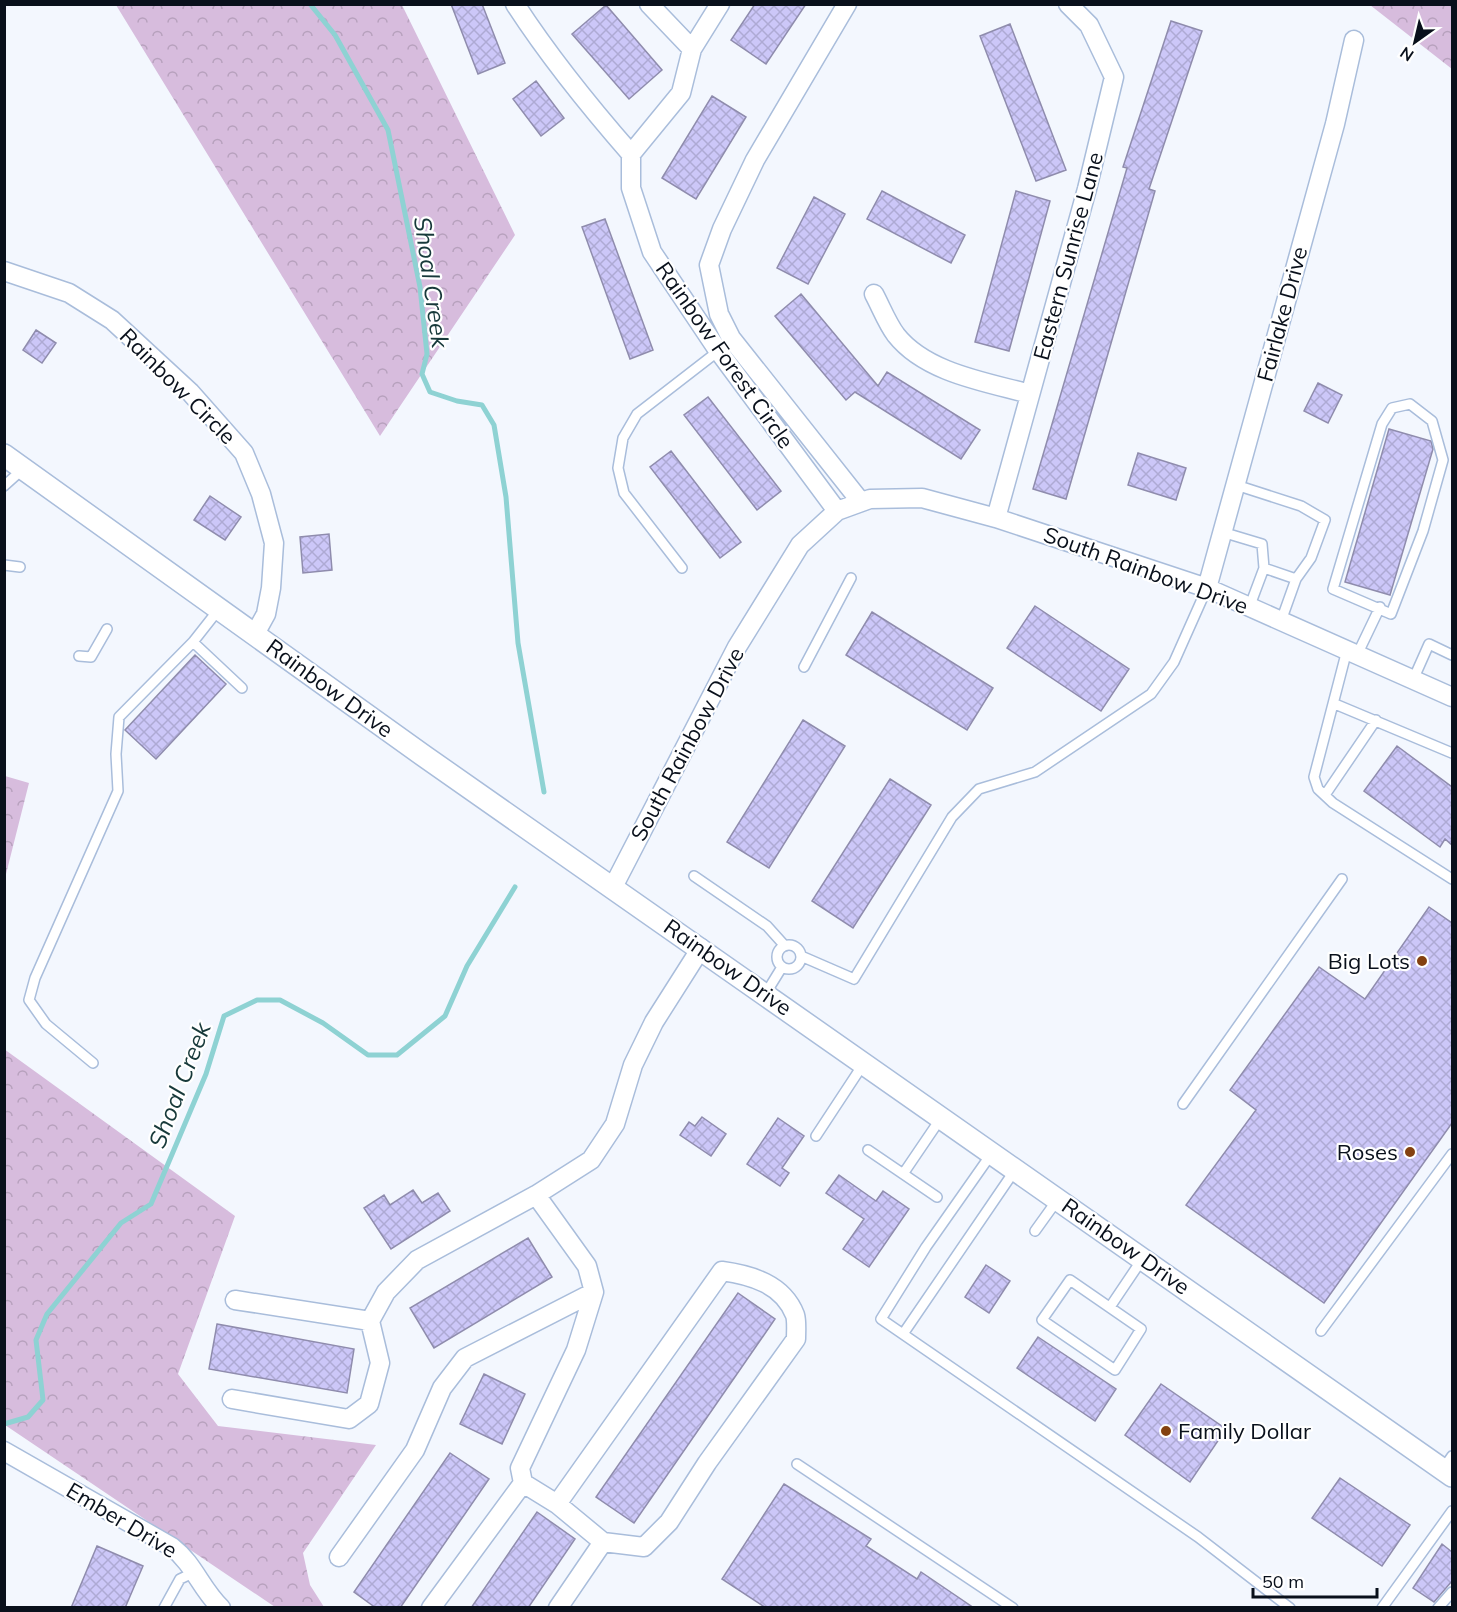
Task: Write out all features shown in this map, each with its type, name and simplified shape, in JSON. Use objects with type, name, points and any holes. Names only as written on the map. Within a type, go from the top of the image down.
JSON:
[{"type":"street","points":[[515,4],[537,39],[631,154],[681,93],[692,50],[720,4]]},
{"type":"street","points":[[649,4],[692,50]]},
{"type":"street","points":[[847,4],[755,160],[722,229],[709,265],[725,346],[861,502]]},
{"type":"street","name":"Eastern Sunrise Lane","points":[[996,518],[1087,189],[1114,77],[1089,25],[1068,4]]},
{"type":"street","name":"Fairlake Drive","points":[[1207,588],[1335,124],[1354,40]]},
{"type":"street","name":"Rainbow Forest Circle","points":[[631,154],[630,188],[652,252],[725,346],[837,511]]},
{"type":"street","name":"Rainbow Circle","points":[[4,271],[69,293],[112,320],[190,392],[244,453],[261,494],[274,543],[271,588],[266,614],[255,634]]},
{"type":"street","points":[[874,294],[897,335],[925,361],[1030,394]]},
{"type":"street","name":"Rainbow Drive","points":[[4,455],[941,1118],[1449,1467]]},
{"type":"street","name":"South Rainbow Drive","points":[[613,887],[737,647],[800,544],[837,511],[870,499],[922,498],[996,518],[1207,588],[1452,697]]},
{"type":"street","points":[[232,1399],[349,1419],[369,1404],[380,1363],[370,1321],[386,1292],[417,1260],[536,1195],[591,1160],[615,1124],[633,1065],[654,1022],[701,948]]},
{"type":"street","points":[[536,1195],[587,1266],[594,1292],[576,1350],[520,1468],[523,1483],[557,1504],[603,1542],[644,1547],[669,1522],[707,1463],[796,1339],[796,1316],[780,1292],[751,1275],[722,1271],[557,1504]]},
{"type":"street","points":[[339,1557],[415,1450],[442,1388],[465,1358],[594,1292]]},
{"type":"street","points":[[235,1300],[370,1321]]},
{"type":"street","name":"Ember Drive","points":[[4,1451],[172,1547],[184,1556],[212,1600],[221,1608]]},
{"type":"street","points":[[431,1608],[523,1483]]},
{"type":"street","points":[[558,1608],[603,1542]]},
{"type":"lane","points":[[682,568],[624,492],[618,468],[623,438],[637,414],[725,346]]},
{"type":"lane","points":[[1410,404],[1432,421],[1443,460],[1423,531],[1390,614],[1380,607],[1333,589],[1382,424],[1392,408],[1410,404]]},
{"type":"lane","points":[[4,486],[24,468]]},
{"type":"lane","points":[[1236,485],[1301,506],[1325,520],[1311,558],[1296,579],[1281,621]]},
{"type":"lane","points":[[1222,532],[1262,544],[1264,568],[1249,608]]},
{"type":"lane","points":[[4,565],[20,567]]},
{"type":"lane","points":[[1264,568],[1296,579]]},
{"type":"lane","points":[[804,667],[851,578]]},
{"type":"lane","points":[[782,967],[777,958],[780,948],[795,947],[801,956],[854,979],[952,817],[979,789],[1035,772],[1151,694],[1173,662],[1207,588]]},
{"type":"lane","points":[[1380,607],[1352,652],[1314,777],[1318,789],[1325,795],[1452,879]]},
{"type":"lane","points":[[93,1063],[46,1024],[29,999],[35,978],[118,791],[119,717],[193,642],[219,609]]},
{"type":"lane","points":[[79,656],[91,657],[107,629]]},
{"type":"lane","points":[[193,642],[242,688]]},
{"type":"lane","points":[[1413,680],[1429,644],[1452,655]]},
{"type":"lane","points":[[1335,704],[1452,753]]},
{"type":"lane","points":[[1325,795],[1376,720]]},
{"type":"lane","points":[[694,876],[767,926],[785,946]]},
{"type":"lane","points":[[1183,1104],[1342,879]]},
{"type":"lane","points":[[782,967],[793,969],[800,962],[801,956]]},
{"type":"lane","points":[[766,993],[782,967]]},
{"type":"lane","points":[[816,1136],[864,1063]]},
{"type":"lane","points":[[903,1174],[941,1118]]},
{"type":"lane","points":[[868,1150],[937,1197]]},
{"type":"lane","points":[[992,1153],[926,1247],[880,1319],[1198,1537],[1290,1608]]},
{"type":"lane","points":[[1321,1331],[1452,1154]]},
{"type":"lane","points":[[903,1334],[1015,1169]]},
{"type":"lane","points":[[1035,1231],[1058,1199]]},
{"type":"lane","points":[[1110,1307],[1143,1258]]},
{"type":"lane","points":[[1070,1280],[1110,1307],[1141,1329],[1115,1370],[1042,1320],[1070,1280]]},
{"type":"lane","points":[[796,1464],[1013,1608]]},
{"type":"lane","points":[[1382,1608],[1452,1511]]},
{"type":"lane","points":[[164,1608],[180,1579],[195,1572]]},
{"type":"lane","points":[[1438,1608],[1452,1592]]},
{"type":"green space","points":[[116,5],[402,5],[515,235],[380,436]]},
{"type":"green space","points":[[1370,5],[1452,5],[1452,69]]},
{"type":"green space","points":[[4,776],[29,783],[5,878]]},
{"type":"green space","points":[[4,1049],[235,1216],[178,1374],[218,1426],[376,1445],[303,1553],[310,1585],[324,1607],[275,1607],[5,1425]]},
{"type":"building","points":[[451,4],[482,4],[505,63],[478,74]]},
{"type":"building","points":[[755,4],[806,4],[766,64],[731,40]]},
{"type":"building","points":[[606,5],[662,70],[629,99],[572,34]]},
{"type":"building","points":[[1171,21],[1202,31],[1149,189],[1155,191],[1066,499],[1033,489],[1127,168],[1123,167]]},
{"type":"building","points":[[1010,24],[1066,170],[1036,181],[980,36]]},
{"type":"building","points":[[536,81],[564,118],[541,136],[513,99]]},
{"type":"building","points":[[712,96],[746,117],[696,199],[662,178]]},
{"type":"building","points":[[882,191],[965,235],[951,263],[867,219]]},
{"type":"building","points":[[1016,191],[1050,201],[1009,351],[975,342]]},
{"type":"building","points":[[814,197],[845,214],[808,284],[777,268]]},
{"type":"building","points":[[605,219],[653,350],[630,359],[582,227]]},
{"type":"building","points":[[801,294],[878,386],[887,372],[980,430],[961,459],[855,392],[846,400],[775,316]]},
{"type":"building","points":[[36,330],[56,343],[42,363],[23,350]]},
{"type":"building","points":[[1318,383],[1342,395],[1328,423],[1304,411]]},
{"type":"building","points":[[708,397],[781,491],[757,510],[684,415]]},
{"type":"building","points":[[1389,429],[1431,441],[1433,449],[1390,595],[1345,582]]},
{"type":"building","points":[[671,451],[741,542],[720,558],[650,467]]},
{"type":"building","points":[[1138,453],[1186,468],[1176,500],[1128,485]]},
{"type":"building","points":[[210,496],[241,517],[225,540],[194,520]]},
{"type":"building","points":[[329,534],[332,570],[303,573],[300,537]]},
{"type":"building","points":[[1035,606],[1129,669],[1101,711],[1007,648]]},
{"type":"building","points":[[872,612],[993,688],[967,730],[846,655]]},
{"type":"building","points":[[195,655],[226,684],[156,759],[125,730]]},
{"type":"building","points":[[803,720],[845,746],[769,868],[727,842]]},
{"type":"building","points":[[1397,746],[1452,787],[1452,845],[1445,839],[1440,847],[1364,791]]},
{"type":"building","points":[[890,779],[931,805],[853,928],[812,901]]},
{"type":"building","points":[[1429,907],[1452,923],[1452,1123],[1324,1303],[1186,1205],[1256,1110],[1230,1090],[1319,967],[1365,999]]},
{"type":"building","points":[[702,1117],[726,1134],[711,1156],[680,1135],[689,1122],[695,1126]]},
{"type":"building","points":[[778,1118],[804,1136],[782,1168],[789,1173],[780,1186],[747,1164]]},
{"type":"building","points":[[839,1175],[876,1201],[883,1191],[909,1209],[869,1267],[843,1249],[864,1219],[826,1193]]},
{"type":"building","points":[[413,1190],[422,1203],[438,1193],[450,1211],[391,1249],[364,1208],[384,1195],[390,1205]]},
{"type":"building","points":[[528,1238],[552,1277],[434,1348],[410,1308]]},
{"type":"building","points":[[986,1265],[1010,1281],[989,1313],[965,1297]]},
{"type":"building","points":[[738,1293],[775,1319],[634,1523],[596,1497]]},
{"type":"building","points":[[217,1324],[354,1349],[347,1393],[209,1369]]},
{"type":"building","points":[[1038,1337],[1116,1389],[1095,1421],[1017,1368]]},
{"type":"building","points":[[484,1374],[525,1394],[502,1444],[460,1424]]},
{"type":"building","points":[[1161,1384],[1226,1429],[1190,1482],[1125,1435]]},
{"type":"building","points":[[450,1453],[489,1479],[400,1608],[376,1608],[354,1592]]},
{"type":"building","points":[[1340,1478],[1410,1525],[1382,1566],[1312,1518]]},
{"type":"building","points":[[784,1484],[871,1539],[866,1546],[917,1579],[921,1572],[974,1608],[766,1608],[722,1579]]},
{"type":"building","points":[[537,1512],[575,1539],[528,1608],[471,1608]]},
{"type":"building","points":[[1442,1544],[1452,1552],[1452,1581],[1434,1602],[1413,1588]]},
{"type":"building","points":[[97,1546],[143,1566],[125,1608],[71,1608]]},
{"type":"waterway","name":"Shoal Creek","points":[[310,4],[335,35],[388,130],[420,287],[427,354],[422,374],[430,392],[457,401],[482,405],[494,425],[506,497],[518,643],[544,792]]},
{"type":"waterway","name":"Shoal Creek","points":[[4,1424],[28,1417],[43,1400],[36,1340],[47,1314],[121,1223],[151,1204],[206,1074],[224,1016],[257,1000],[280,1000],[323,1023],[368,1055],[397,1055],[445,1016],[467,966],[515,887]]},
{"type":"place","name":"Big Lots","points":[[1422,961]]},
{"type":"place","name":"Roses","points":[[1410,1152]]},
{"type":"place","name":"Family Dollar","points":[[1166,1431]]}]
